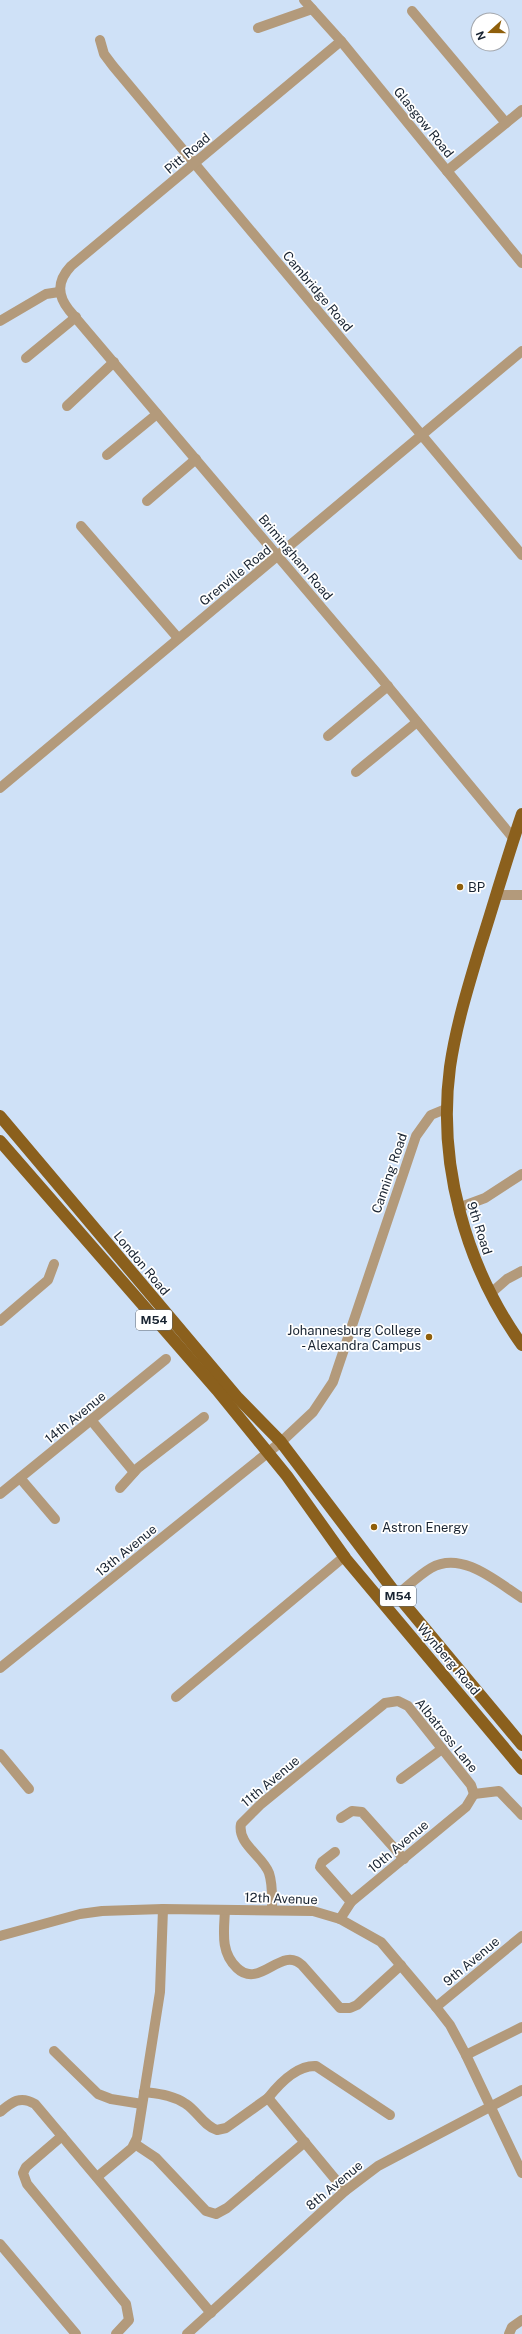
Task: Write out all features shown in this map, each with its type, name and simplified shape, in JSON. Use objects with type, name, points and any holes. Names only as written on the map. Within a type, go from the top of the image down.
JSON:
[{"type":"main road","points":[[448,1108],[450,1068],[457,1028],[496,895],[522,814]]},
{"type":"main road","name":"9th Road","points":[[448,1108],[452,1172],[464,1232],[491,1293],[522,1345]]},
{"type":"main road","name":"London Road","points":[[0,1116],[238,1398],[281,1442]]},
{"type":"main road","name":"London Road","points":[[1,1145],[57,1204],[268,1452]]},
{"type":"main road","name":"Wynberg Road","points":[[281,1442],[397,1595],[522,1746]]},
{"type":"main road","name":"Wynberg Road","points":[[268,1452],[345,1556],[522,1769]]},
{"type":"street","name":"Glasgow Road","points":[[304,0],[342,41],[522,263]]},
{"type":"street","points":[[258,28],[312,9]]},
{"type":"street","points":[[412,11],[506,123]]},
{"type":"street","name":"Cambridge Road","points":[[100,40],[108,60],[195,162],[522,555]]},
{"type":"street","name":"Pitt Road","points":[[59,292],[62,279],[71,266],[342,41]]},
{"type":"street","points":[[447,171],[522,110]]},
{"type":"street","points":[[0,321],[46,294],[59,292]]},
{"type":"street","name":"Brimingham Road","points":[[59,292],[63,303],[388,686],[514,839]]},
{"type":"street","points":[[26,358],[76,317]]},
{"type":"street","name":"Grenville Road","points":[[0,788],[522,351]]},
{"type":"street","points":[[68,406],[114,362]]},
{"type":"street","points":[[107,455],[157,414]]},
{"type":"street","points":[[147,501],[196,459]]},
{"type":"street","points":[[81,526],[178,638]]},
{"type":"street","points":[[328,736],[388,686]]},
{"type":"street","points":[[356,772],[417,722]]},
{"type":"street","points":[[496,895],[522,895]]},
{"type":"street","name":"Canning Road","points":[[268,1452],[313,1412],[321,1403],[333,1382],[416,1136],[431,1115],[448,1108]]},
{"type":"street","points":[[1,1145],[16,1135]]},
{"type":"street","points":[[458,1208],[485,1198],[522,1174]]},
{"type":"street","points":[[0,1321],[48,1280],[54,1264]]},
{"type":"street","points":[[491,1293],[507,1279],[522,1271]]},
{"type":"street","name":"14th Avenue","points":[[0,1494],[166,1359]]},
{"type":"street","points":[[120,1488],[134,1472],[204,1417]]},
{"type":"street","points":[[91,1420],[134,1472]]},
{"type":"street","name":"13th Avenue","points":[[0,1668],[268,1452]]},
{"type":"street","points":[[20,1478],[55,1519]]},
{"type":"street","points":[[176,1697],[345,1556]]},
{"type":"street","points":[[397,1595],[431,1568],[453,1563],[476,1569],[522,1598]]},
{"type":"street","name":"Albatross Lane","points":[[392,1701],[403,1703],[408,1706],[471,1785],[474,1794]]},
{"type":"street","name":"11th Avenue","points":[[272,1910],[269,1873],[245,1842],[241,1833],[241,1824],[261,1804],[385,1703],[392,1701]]},
{"type":"street","points":[[401,1779],[442,1749]]},
{"type":"street","points":[[0,1754],[29,1789]]},
{"type":"street","points":[[474,1794],[499,1792],[522,1815]]},
{"type":"street","name":"10th Avenue","points":[[340,1919],[351,1902],[466,1807],[474,1794]]},
{"type":"street","points":[[341,1818],[352,1811],[362,1812],[404,1859]]},
{"type":"street","points":[[335,1852],[322,1862],[320,1867],[326,1876],[351,1902]]},
{"type":"street","points":[[97,2177],[135,2144],[160,1992],[163,1909]]},
{"type":"street","name":"12th Avenue","points":[[0,1936],[89,1912],[163,1909],[313,1911],[340,1919],[376,1938],[436,2007],[466,2055],[522,2172]]},
{"type":"street","points":[[225,1910],[224,1946],[228,1957],[238,1970],[251,1976],[262,1973],[285,1960],[294,1960],[302,1965],[340,2008],[350,2008],[356,2005],[401,1965]]},
{"type":"street","name":"9th Avenue","points":[[436,2007],[522,1936]]},
{"type":"street","points":[[466,2055],[522,2027]]},
{"type":"street","points":[[54,2051],[98,2094],[111,2099],[142,2104]]},
{"type":"street","points":[[144,2092],[170,2096],[187,2104],[209,2126],[217,2130],[226,2128],[268,2098],[299,2069],[308,2066],[316,2066],[390,2115]]},
{"type":"street","name":"8th Avenue","points":[[187,2334],[345,2191],[378,2166],[522,2090]]},
{"type":"street","points":[[268,2098],[345,2191]]},
{"type":"street","points":[[0,2112],[17,2100],[29,2101],[35,2104],[211,2313]]},
{"type":"street","points":[[62,2136],[26,2167],[23,2173],[24,2181],[126,2304],[129,2320],[116,2334]]},
{"type":"street","points":[[135,2144],[156,2158],[206,2211],[216,2214],[227,2208],[305,2142]]},
{"type":"street","points":[[0,2244],[76,2334]]},
{"type":"street","points":[[509,2334],[512,2326],[522,2320]]},
{"type":"place","name":"BP","points":[[460,887]]},
{"type":"place","name":"Johannesburg College - Alexandra Campus","points":[[429,1337]]},
{"type":"place","name":"Astron Energy","points":[[374,1527]]}]
